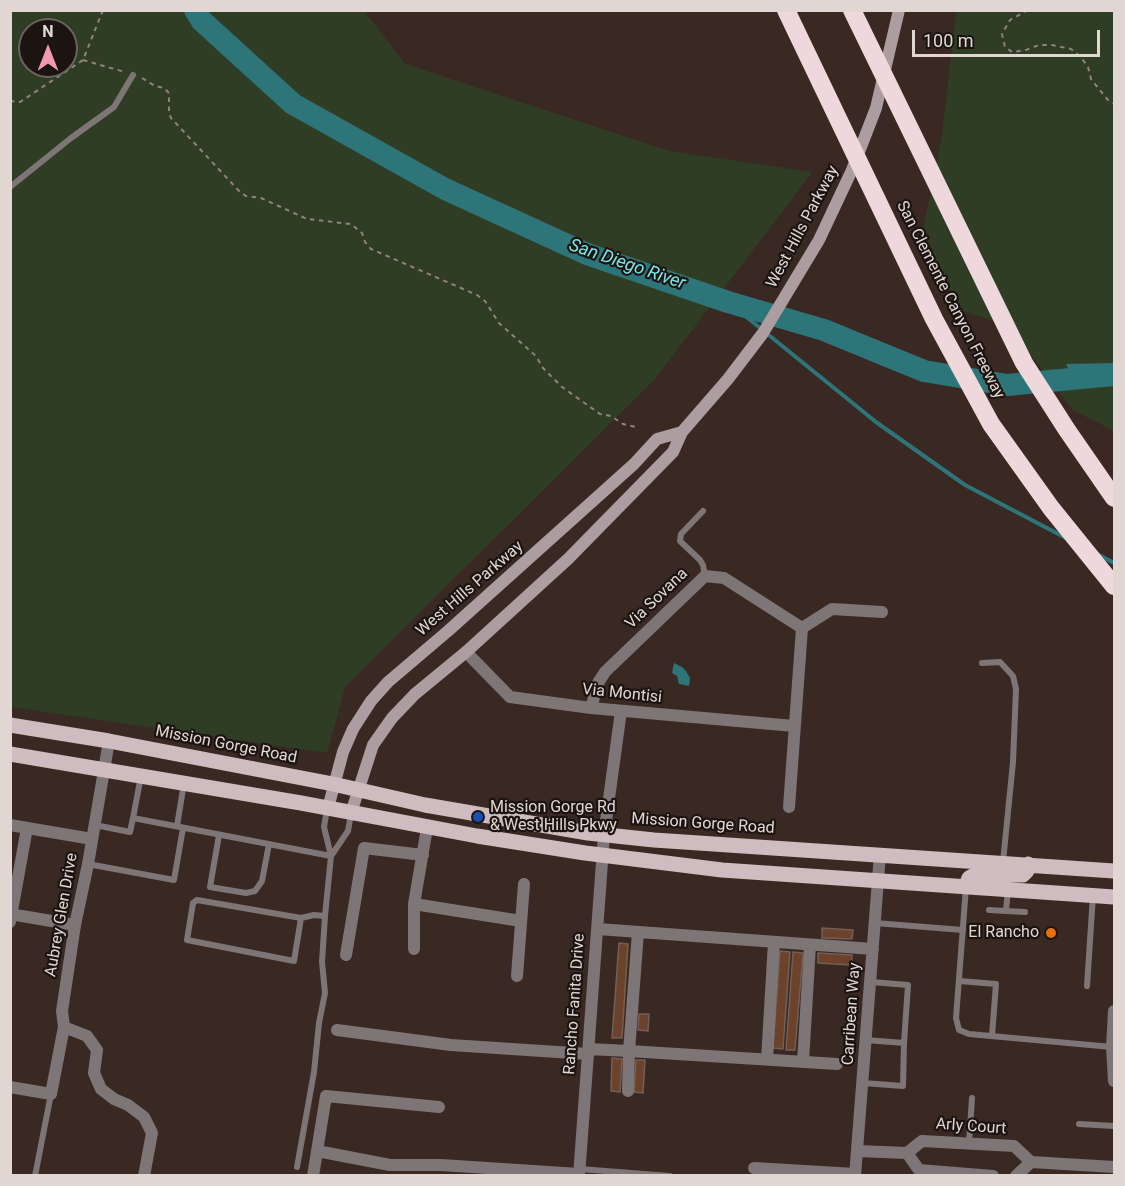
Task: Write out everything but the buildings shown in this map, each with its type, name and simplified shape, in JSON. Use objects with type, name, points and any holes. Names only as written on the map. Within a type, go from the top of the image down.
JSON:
[{"type":"highway","name":"San Clemente Canyon Freeway","points":[[786,10],[934,319],[991,424],[1052,508],[1114,586]]},
{"type":"highway","points":[[852,10],[1024,363],[1066,430],[1114,498]]},
{"type":"main road","name":"West Hills Parkway","points":[[351,813],[357,789],[374,746],[392,718],[415,694],[466,652],[568,559],[673,452],[682,432],[762,333],[800,275],[835,207],[867,132],[876,108],[899,10]]},
{"type":"main road","name":"West Hills Parkway","points":[[328,808],[342,752],[352,729],[371,701],[396,674],[457,623],[634,464],[657,439],[682,432]]},
{"type":"main road","name":"Mission Gorge Road","points":[[10,725],[109,741],[333,784],[425,805],[604,835],[1114,871]]},
{"type":"main road","points":[[10,754],[328,808],[427,828],[603,855],[722,870],[1114,897]]},
{"type":"main road","points":[[966,886],[969,878],[976,874],[1023,875],[1027,871],[1028,864]]},
{"type":"street","name":"Via Sovana","points":[[591,708],[598,683],[605,672],[705,576],[724,578],[802,628]]},
{"type":"street","points":[[789,807],[802,628],[832,609],[882,612]]},
{"type":"street","name":"Via Montisi","points":[[466,652],[510,697],[591,708],[794,726]]},
{"type":"street","name":"Rancho Fanita Drive","points":[[579,1173],[604,835],[621,711]]},
{"type":"street","name":"Aubrey Glen Drive","points":[[51,1094],[64,1027],[62,1011],[75,925],[109,741]]},
{"type":"street","points":[[10,825],[92,839]]},
{"type":"street","points":[[27,828],[11,917],[75,925]]},
{"type":"street","points":[[414,949],[414,904],[427,828]]},
{"type":"street","points":[[346,955],[364,848],[423,855]]},
{"type":"street","name":"Carribean Way","points":[[855,1175],[880,854]]},
{"type":"street","points":[[517,976],[524,884]]},
{"type":"street","points":[[414,904],[521,921]]},
{"type":"street","points":[[598,929],[873,949]]},
{"type":"street","points":[[628,1091],[638,932]]},
{"type":"street","points":[[767,1059],[774,942]]},
{"type":"street","points":[[803,1062],[810,945]]},
{"type":"street","points":[[1114,1011],[1112,1047],[1114,1081]]},
{"type":"street","points":[[64,1027],[87,1036],[97,1050],[94,1073],[101,1089],[114,1099],[128,1105],[144,1118],[152,1133],[144,1176]]},
{"type":"street","points":[[337,1030],[451,1045],[588,1052],[629,1051],[837,1064]]},
{"type":"street","points":[[10,1087],[51,1094]]},
{"type":"street","points":[[313,1176],[326,1096],[439,1107]]},
{"type":"street","name":"Arly Court","points":[[858,1151],[907,1153],[922,1141],[1014,1146],[1031,1162]]},
{"type":"street","points":[[316,1151],[390,1165],[441,1164],[579,1173]]},
{"type":"street","points":[[907,1153],[919,1170],[993,1176]]},
{"type":"street","points":[[1016,1176],[1031,1162],[1114,1167]]},
{"type":"street","points":[[754,1168],[855,1175]]},
{"type":"lane","points":[[10,187],[114,107],[133,75]]},
{"type":"lane","points":[[703,511],[681,534],[680,541],[704,565],[705,576]]},
{"type":"lane","points":[[982,663],[1000,662],[1013,676],[1016,689],[1013,762],[1002,863]]},
{"type":"lane","points":[[94,825],[130,832],[141,776]]},
{"type":"lane","points":[[88,864],[174,880],[184,783]]},
{"type":"lane","points":[[297,1167],[326,993],[322,962],[332,856],[324,827],[328,808]]},
{"type":"lane","points":[[332,856],[348,831],[351,813]]},
{"type":"lane","points":[[133,818],[332,856]]},
{"type":"lane","points":[[219,834],[210,887],[246,893],[255,891],[262,881],[269,844]]},
{"type":"lane","points":[[966,886],[956,1018],[958,1030],[963,1033],[1112,1047]]},
{"type":"lane","points":[[1006,911],[1008,889]]},
{"type":"lane","points":[[1087,986],[1093,895]]},
{"type":"lane","points":[[301,918],[294,961],[187,940],[193,903],[197,900],[301,918],[314,915],[325,916]]},
{"type":"lane","points":[[989,910],[1025,912]]},
{"type":"lane","points":[[875,923],[963,930]]},
{"type":"lane","points":[[959,981],[996,984],[992,1035]]},
{"type":"lane","points":[[863,1083],[903,1086],[908,985],[871,982]]},
{"type":"lane","points":[[866,1040],[904,1043]]},
{"type":"lane","points":[[35,1176],[51,1094]]},
{"type":"lane","points":[[969,1144],[972,1098]]},
{"type":"lane","points":[[1079,1124],[1114,1126]]},
{"type":"lane","points":[[579,1173],[670,1176]]},
{"type":"path","points":[[10,101],[20,102],[83,60],[103,10]]},
{"type":"path","points":[[1028,10],[1010,20],[1002,34],[1005,46],[1012,52],[1039,45],[1071,49],[1080,56],[1088,67],[1091,79],[1114,104]]},
{"type":"path","points":[[83,60],[145,79],[154,86],[164,88],[169,93],[171,118],[246,196],[261,198],[307,219],[351,224],[362,232],[365,242],[372,249],[477,295],[485,301],[499,323],[536,356],[543,368],[562,387],[600,414],[611,416],[623,424],[636,427]]},
{"type":"green space","points":[[11,11],[364,11],[405,64],[669,151],[812,172],[656,378],[345,687],[327,753],[11,707]]},
{"type":"green space","points":[[956,11],[1114,11],[1114,431],[1073,410],[1008,325],[965,312],[937,280],[922,235],[942,136]]},
{"type":"water","points":[[1114,363],[1114,383],[1076,384],[1066,364]]},
{"type":"water","points":[[674,663],[686,671],[690,678],[689,686],[679,684],[677,676],[672,673]]},
{"type":"waterway","name":"San Diego River","points":[[195,10],[202,21],[293,104],[445,189],[587,254],[728,302],[824,330],[924,371],[1007,385],[1114,375]]},
{"type":"waterway","points":[[728,302],[876,422],[965,485],[1066,538]]},
{"type":"waterway","points":[[1099,555],[1114,563]]},
{"type":"place","name":"Mission Gorge Rd & West Hills Pkwy","points":[[478,817]]},
{"type":"place","name":"El Rancho","points":[[1051,933]]}]
